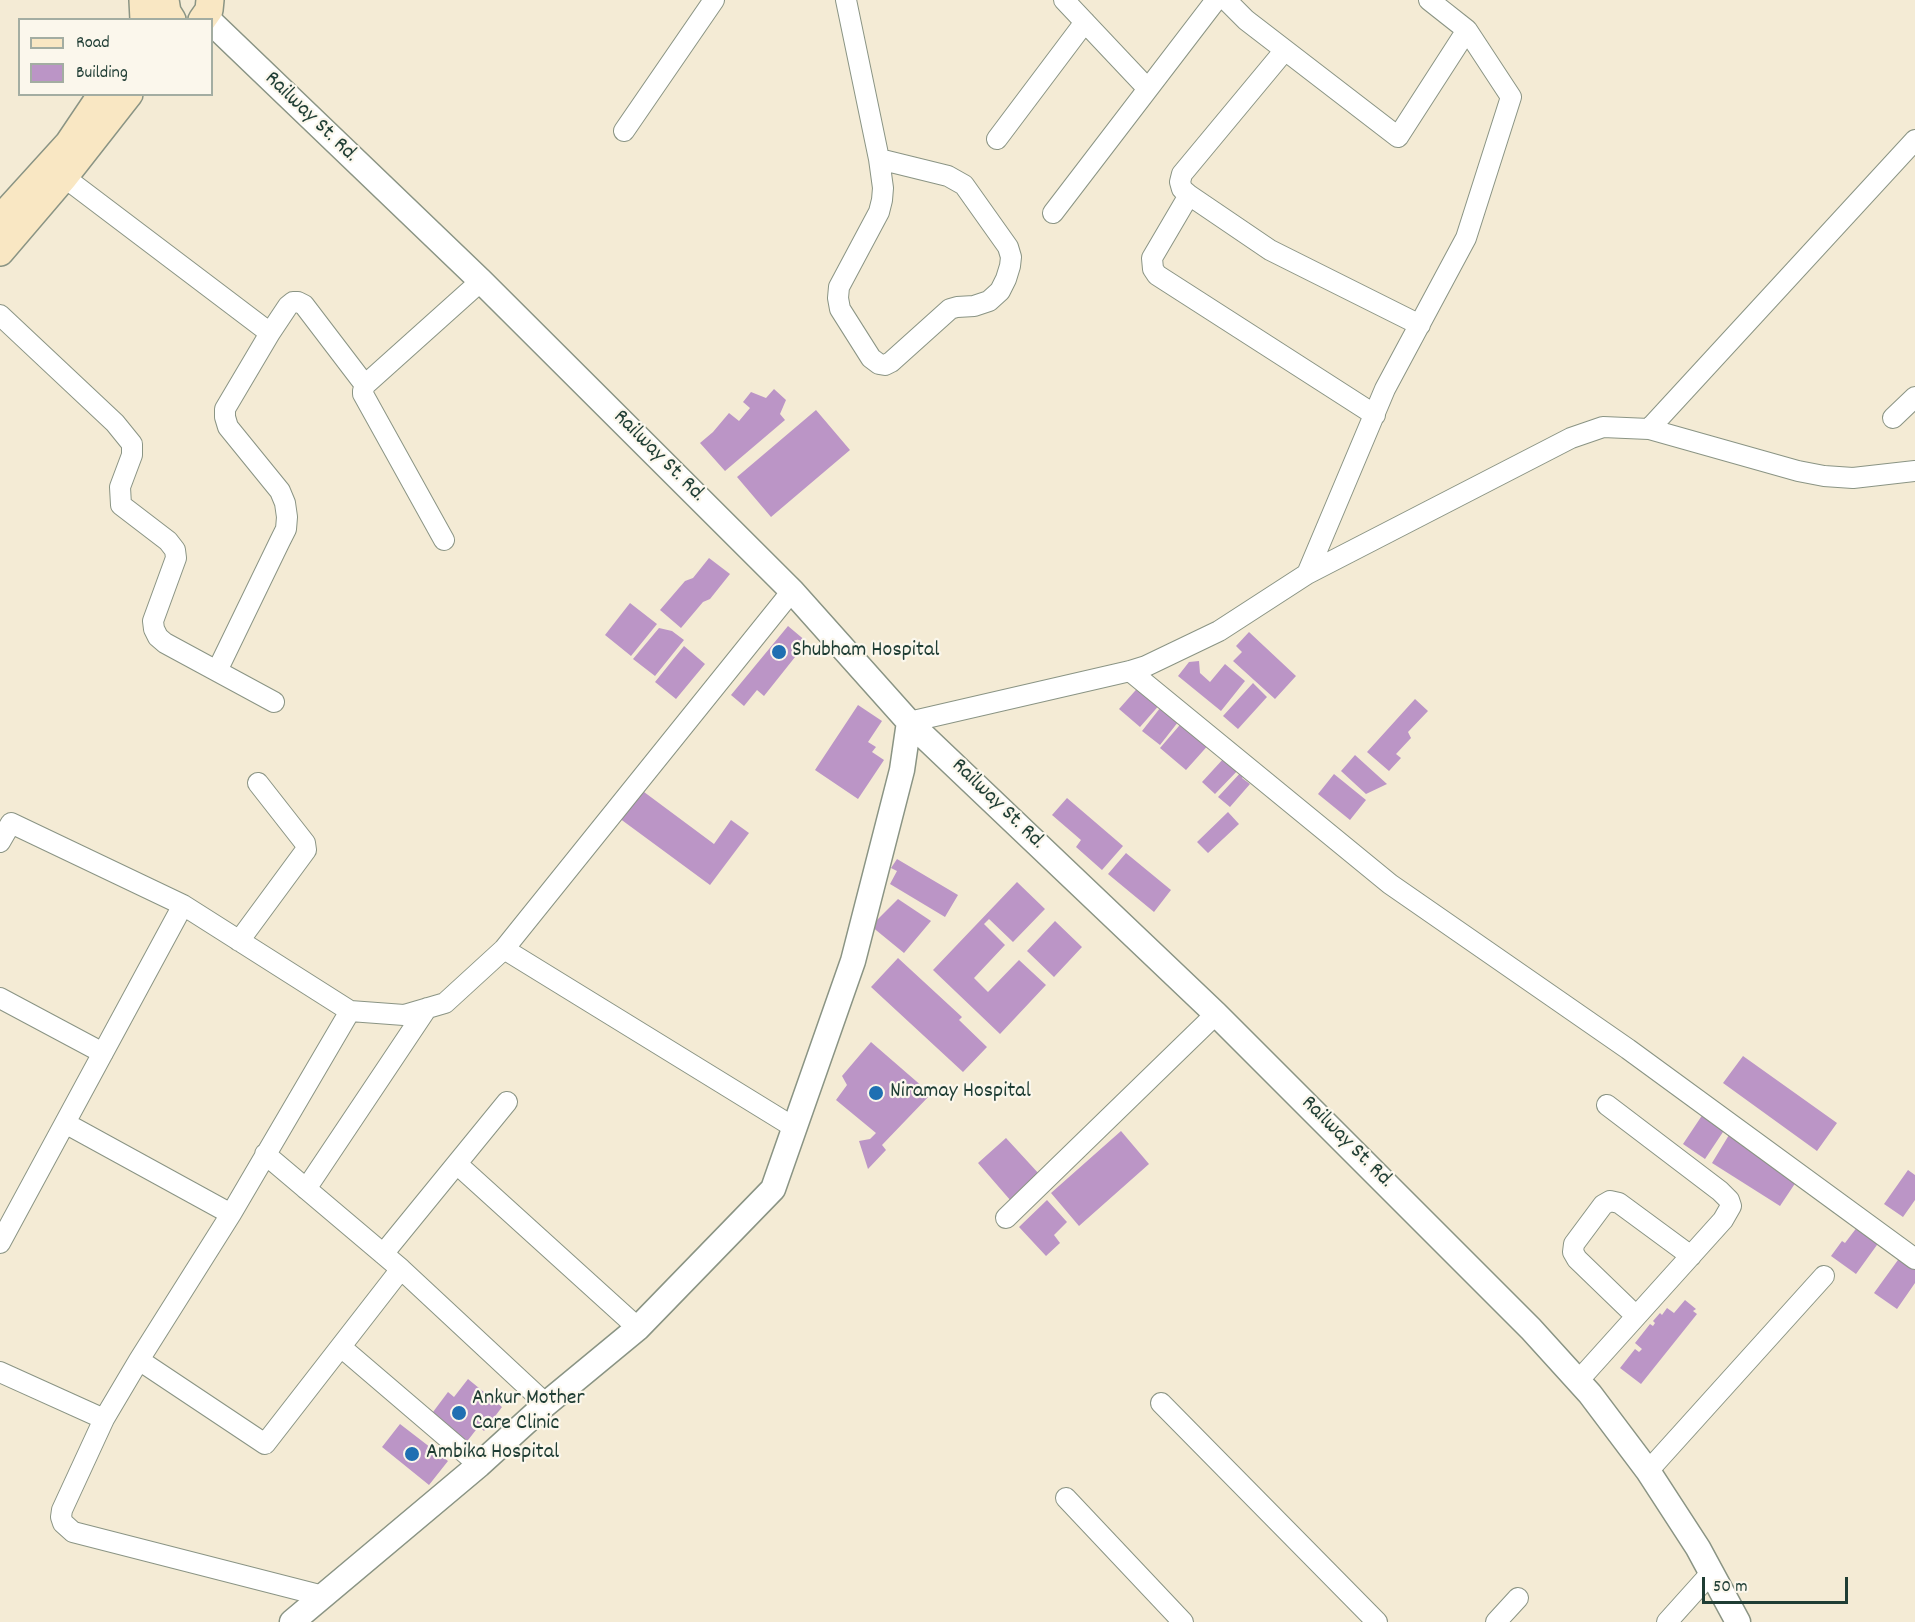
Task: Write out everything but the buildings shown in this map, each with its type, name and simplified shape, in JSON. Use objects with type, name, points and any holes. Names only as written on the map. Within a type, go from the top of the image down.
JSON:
[{"type":"main road","points":[[0,219],[69,143],[101,96]]},
{"type":"main road","points":[[0,252],[64,177],[127,96]]},
{"type":"street","points":[[624,131],[714,0]]},
{"type":"street","points":[[846,0],[879,159],[882,200],[879,212],[839,287],[838,298],[840,309],[871,358],[885,365],[950,309],[974,306],[989,301],[1000,291],[1006,279],[1011,257],[1008,247],[964,185],[948,176],[879,159]]},
{"type":"street","points":[[1064,0],[1148,89]]},
{"type":"street","points":[[1053,213],[1216,0]]},
{"type":"street","points":[[1226,0],[1246,20],[1398,137],[1467,30]]},
{"type":"street","points":[[1307,574],[1385,389],[1466,238],[1511,97],[1467,30],[1429,0]]},
{"type":"street","name":"Railway St. Rd.","points":[[213,22],[481,281],[792,591],[909,722],[1216,1014],[1531,1329],[1590,1394],[1648,1471],[1698,1548],[1738,1622]]},
{"type":"street","points":[[998,139],[1085,22]]},
{"type":"street","points":[[1285,50],[1182,174],[1180,182],[1182,189],[1270,250],[1419,325]]},
{"type":"street","points":[[1649,429],[1915,140]]},
{"type":"street","points":[[64,177],[270,333]]},
{"type":"street","points":[[1189,195],[1152,258],[1153,269],[1157,274],[1375,415]]},
{"type":"street","points":[[444,540],[363,394],[365,385],[481,281]]},
{"type":"street","points":[[217,671],[286,529],[287,517],[285,503],[280,492],[228,427],[225,408],[270,333],[293,302],[304,305],[365,385]]},
{"type":"street","points":[[0,315],[115,423],[132,444],[132,455],[120,487],[121,505],[175,550],[176,558],[153,621],[158,637],[165,643],[274,702]]},
{"type":"street","points":[[1893,418],[1915,397]]},
{"type":"street","points":[[292,1622],[479,1466],[546,1404],[638,1328],[773,1189],[853,961],[902,770],[909,722],[1146,666],[1219,631],[1307,574],[1579,435],[1603,427],[1649,429],[1798,471],[1824,476],[1853,478],[1915,471]]},
{"type":"street","points":[[0,842],[11,823],[183,905],[350,1011],[404,1015],[445,1003],[504,949],[792,591]]},
{"type":"street","points":[[1130,671],[1390,884],[1628,1049],[1915,1259]]},
{"type":"street","points":[[239,941],[306,850],[305,843],[258,783]]},
{"type":"street","points":[[0,1243],[183,905]]},
{"type":"street","points":[[504,949],[795,1128]]},
{"type":"street","points":[[0,998],[103,1053]]},
{"type":"street","points":[[306,1189],[427,1008]]},
{"type":"street","points":[[324,1596],[73,1532],[61,1517],[62,1510],[105,1419],[139,1360],[231,1214],[350,1011]]},
{"type":"street","points":[[1006,1218],[1216,1014]]},
{"type":"street","points":[[383,1254],[507,1102]]},
{"type":"street","points":[[1578,1381],[1728,1214],[1731,1206],[1729,1200],[1720,1191],[1607,1106]]},
{"type":"street","points":[[65,1123],[231,1214]]},
{"type":"street","points":[[265,1154],[401,1269],[546,1404]]},
{"type":"street","points":[[456,1164],[638,1328]]},
{"type":"street","points":[[1636,1316],[1577,1259],[1573,1252],[1574,1244],[1603,1205],[1610,1201],[1619,1203],[1691,1256]]},
{"type":"street","points":[[139,1360],[265,1444],[401,1269]]},
{"type":"street","points":[[1648,1471],[1824,1276]]},
{"type":"street","points":[[341,1347],[479,1466]]},
{"type":"street","points":[[0,1372],[105,1419]]},
{"type":"street","points":[[1161,1403],[1377,1622]]},
{"type":"street","points":[[1066,1498],[1183,1622]]},
{"type":"street","points":[[1667,1622],[1711,1573]]},
{"type":"street","points":[[1496,1622],[1518,1598]]},
{"type":"place","name":"Shubham Hospital","points":[[779,652]]},
{"type":"place","name":"Niramay Hospital","points":[[876,1093]]},
{"type":"place","name":"Ankur Mother Care Clinic","points":[[459,1413]]},
{"type":"place","name":"Ambika Hospital","points":[[412,1454]]}]
